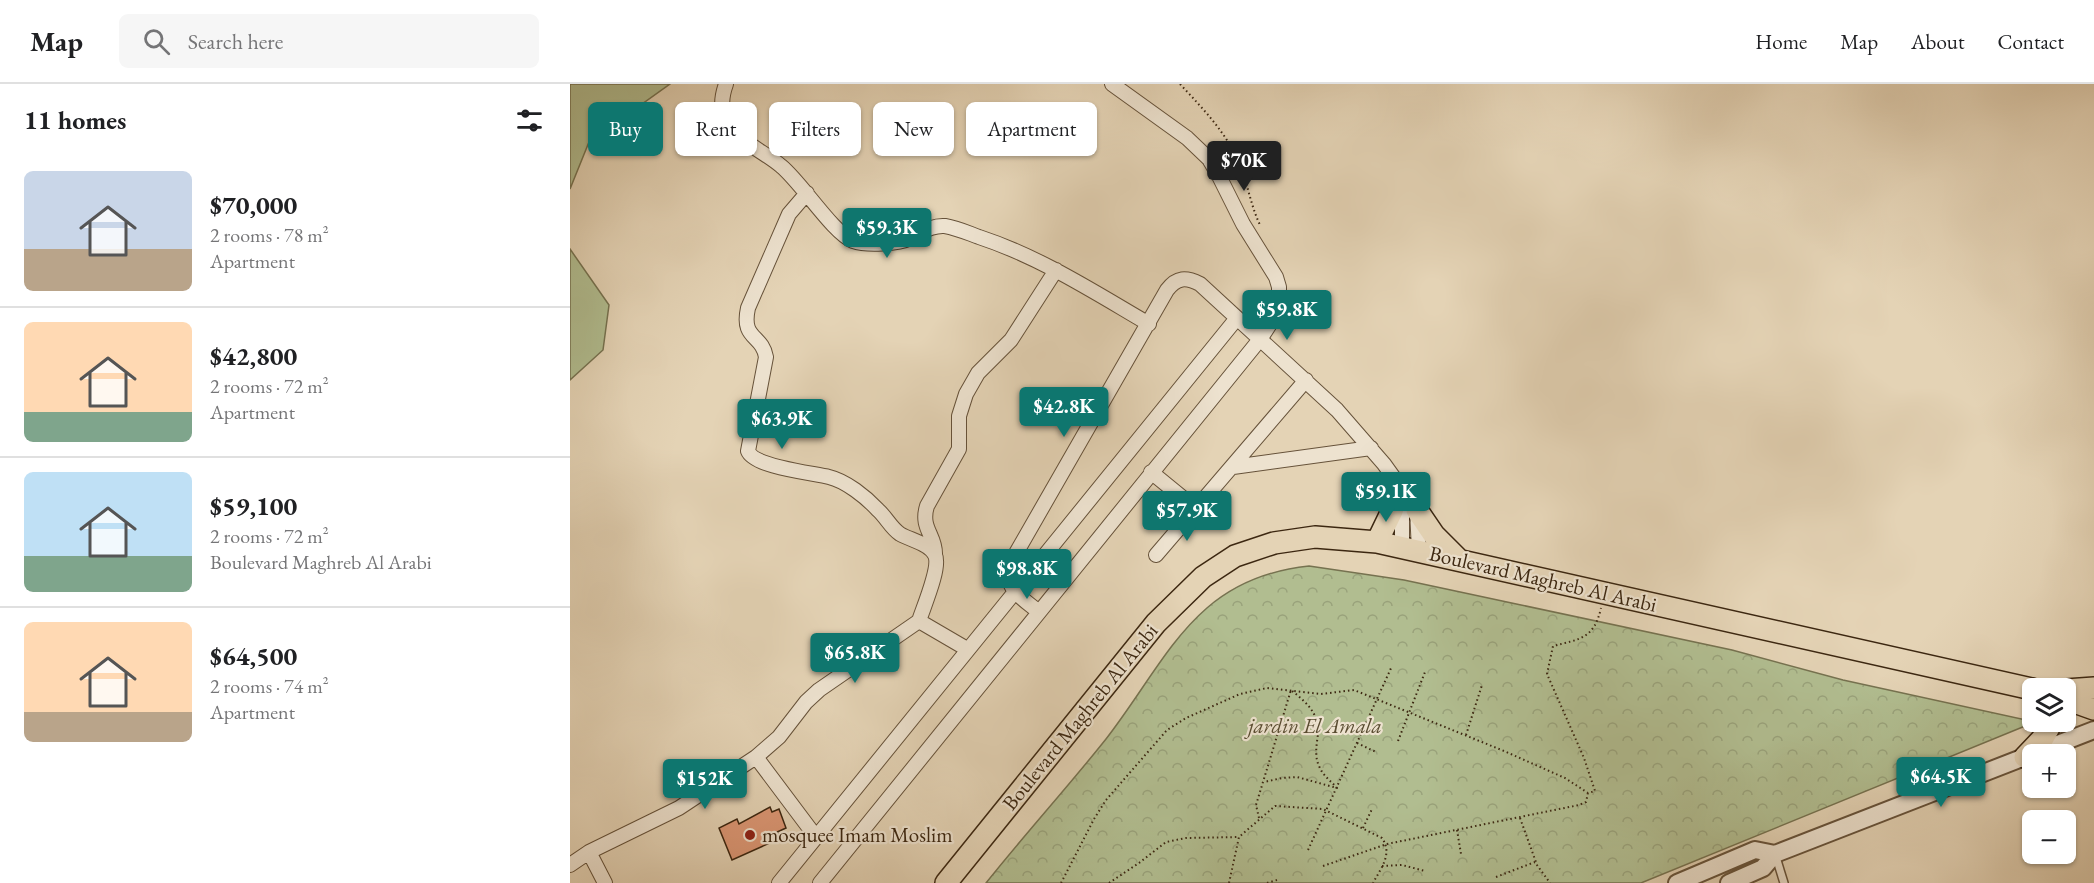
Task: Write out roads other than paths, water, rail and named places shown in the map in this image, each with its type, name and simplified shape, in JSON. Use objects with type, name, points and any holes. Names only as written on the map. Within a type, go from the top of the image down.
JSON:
[{"type":"main road","points":[[1377,542],[1397,496]]},
{"type":"main road","points":[[1417,510],[1434,535],[1460,560]]},
{"type":"main road","name":"Boulevard Maghreb Al Arabi","points":[[946,883],[1149,631],[1203,577],[1235,556],[1274,543],[1314,537],[1377,542],[2022,687]]},
{"type":"main road","points":[[2076,689],[2094,688]]},
{"type":"main road","points":[[2076,703],[2094,709]]},
{"type":"main road","points":[[2037,744],[2046,732]]},
{"type":"street","points":[[726,84],[722,107],[733,129],[751,147],[780,165],[836,228],[851,240],[901,242],[932,227],[943,226],[992,241],[1056,270],[1149,324]]},
{"type":"street","points":[[819,883],[1261,338],[1279,310],[1279,287],[1276,277],[1243,225],[1209,159],[1187,138],[1112,84]]},
{"type":"street","points":[[807,193],[789,214],[748,308],[747,330],[764,349],[766,357],[749,455],[792,470],[831,477],[878,510],[900,534],[929,549],[935,555]]},
{"type":"street","points":[[570,865],[589,852],[679,808],[756,757],[779,737],[806,702],[819,690],[919,621],[936,565],[934,542],[925,526],[924,516],[927,506],[959,449],[959,416],[966,394],[978,373],[1011,340],[1056,270]]},
{"type":"street","points":[[1038,611],[1014,592],[1008,579],[1011,562],[1167,290],[1182,278],[1191,279],[1200,284],[1261,338],[1337,410],[1371,448],[1417,510],[1411,549]]},
{"type":"street","points":[[779,883],[1237,318]]},
{"type":"street","points":[[1156,555],[1306,380]]},
{"type":"street","points":[[1233,467],[1371,448]]},
{"type":"street","points":[[1389,471],[1411,549]]},
{"type":"street","points":[[1151,472],[1195,508]]},
{"type":"street","points":[[919,621],[968,649]]},
{"type":"street","points":[[2058,744],[2094,730]]},
{"type":"street","points":[[756,757],[816,837]]},
{"type":"street","points":[[1729,883],[1763,868],[1775,854],[2022,758]]},
{"type":"street","points":[[1677,883],[1755,850],[1775,854]]},
{"type":"street","points":[[589,852],[604,883]]},
{"type":"lane","points":[[1775,854],[1784,883]]},
{"type":"place","name":"mosquee Imam Moslim","points":[[750,835]]},
{"type":"park label","name":"jardin El Amala","points":[[1315,726]]}]
